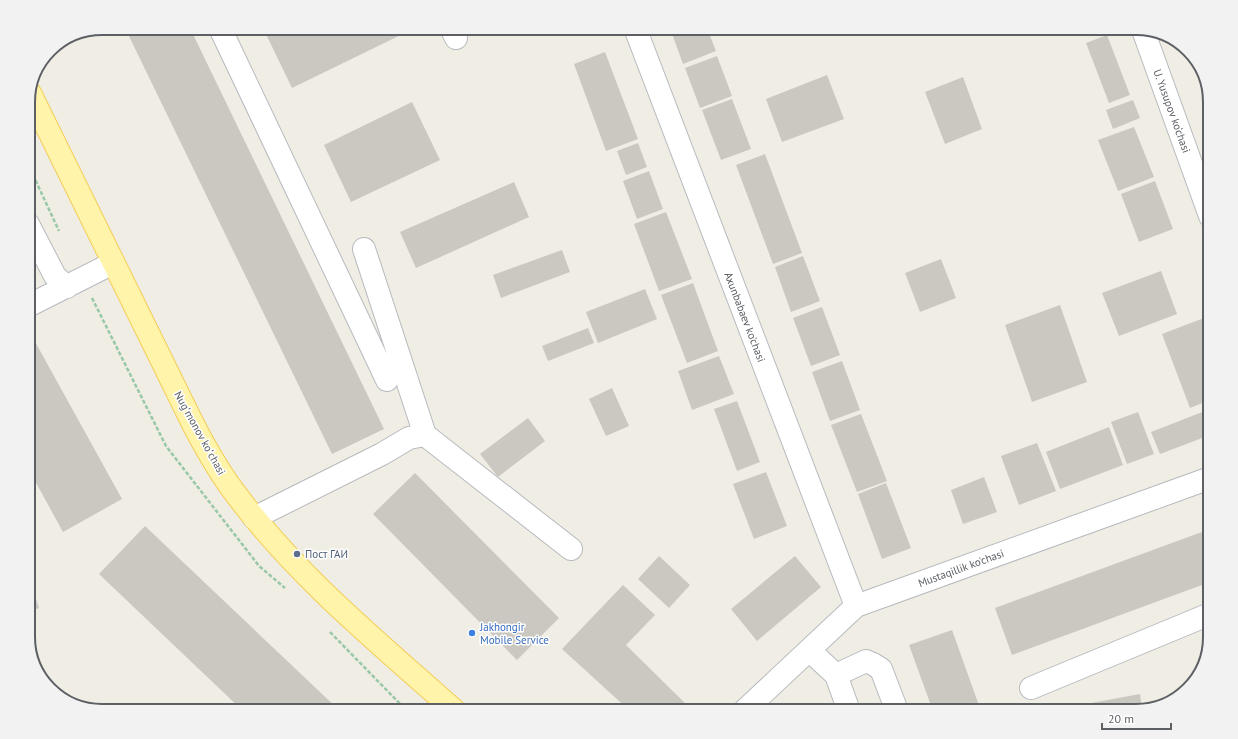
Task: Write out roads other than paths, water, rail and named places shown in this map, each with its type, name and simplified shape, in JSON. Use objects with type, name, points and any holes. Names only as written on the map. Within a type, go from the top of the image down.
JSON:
[{"type":"main road","name":"Nugʻmonov koʻchasi","points":[[35,103],[193,424],[232,490],[254,518],[291,559],[331,599],[447,704]]},
{"type":"street","points":[[223,35],[387,380]]},
{"type":"street","name":"Axunbabaev ko'chasi","points":[[638,35],[856,606]]},
{"type":"street","name":"U. Yusupov ko‘chasi","points":[[1145,36],[1203,197]]},
{"type":"street","points":[[35,237],[55,276],[67,287]]},
{"type":"street","points":[[364,249],[424,435],[571,549]]},
{"type":"street","points":[[35,303],[113,263]]},
{"type":"street","points":[[254,518],[382,454],[410,438],[424,435]]},
{"type":"street","name":"Mustaqillik ko'chasi","points":[[751,704],[856,606],[1203,481]]},
{"type":"street","points":[[1031,688],[1203,617]]},
{"type":"street","points":[[808,650],[836,675],[846,704]]},
{"type":"street","points":[[836,675],[866,661],[873,664],[881,669],[894,704]]},
{"type":"place","name":"Пост ГАИ","points":[[297,554]]},
{"type":"place","name":"Jakhongir Mobile Service","points":[[472,633]]}]
